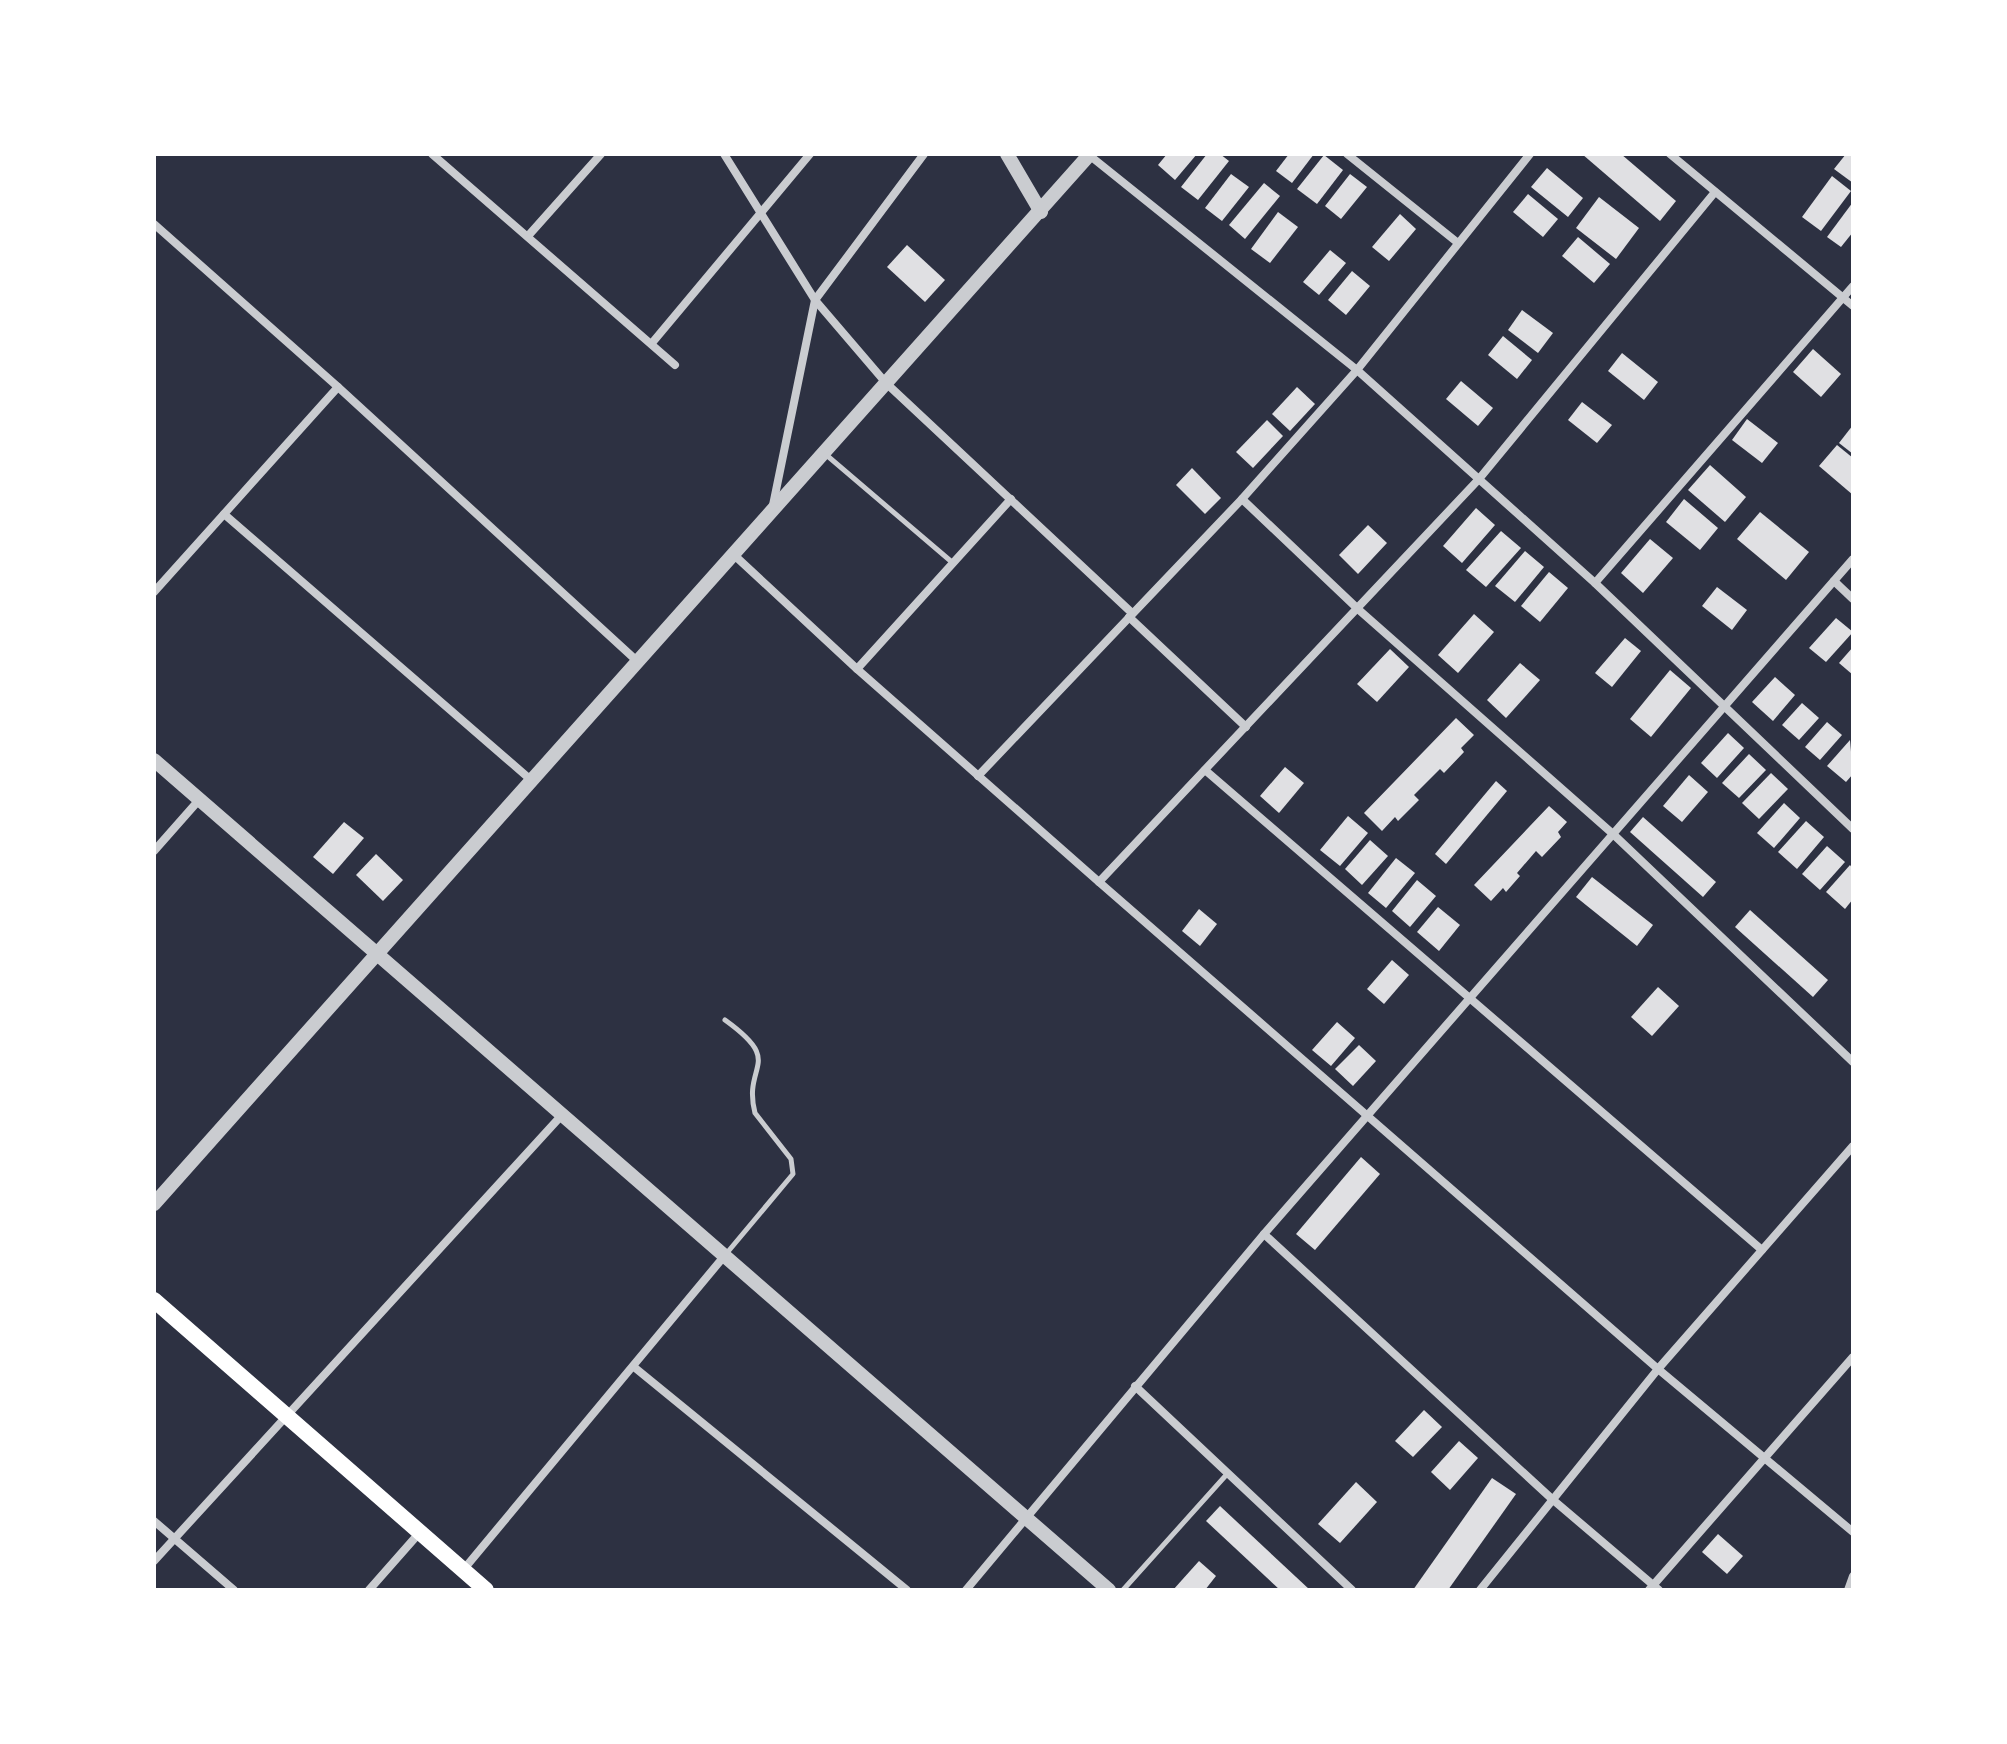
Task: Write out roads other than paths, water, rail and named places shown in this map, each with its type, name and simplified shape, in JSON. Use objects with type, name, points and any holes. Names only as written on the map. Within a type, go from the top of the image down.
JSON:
[{"type":"main road","points":[[154,1300],[486,1590]]},
{"type":"street","points":[[432,154],[675,365]]},
{"type":"street","points":[[528,236],[601,154]]},
{"type":"street","points":[[724,154],[815,300],[886,383],[1011,499],[1246,727]]},
{"type":"street","points":[[652,343],[810,154]]},
{"type":"street","points":[[772,509],[815,300],[924,154]]},
{"type":"street","points":[[1007,154],[1041,212]]},
{"type":"street","points":[[154,1204],[772,509],[1041,212],[1089,154],[1357,370],[1595,583],[1853,829]]},
{"type":"street","points":[[1347,154],[1458,243]]},
{"type":"street","points":[[978,776],[1242,499],[1357,370],[1530,154]]},
{"type":"street","points":[[1670,154],[1853,306]]},
{"type":"street","points":[[1099,882],[1359,610],[1479,479],[1715,192]]},
{"type":"street","points":[[154,224],[338,387],[637,661]]},
{"type":"street","points":[[1595,583],[1853,286]]},
{"type":"street","points":[[154,592],[338,387]]},
{"type":"street","points":[[857,669],[1011,499]]},
{"type":"street","points":[[1242,499],[1359,610],[1613,834],[1853,1062]]},
{"type":"street","points":[[224,514],[531,780]]},
{"type":"street","points":[[733,553],[857,669],[1099,882],[1762,1459],[1851,1531]]},
{"type":"street","points":[[966,1590],[1264,1234],[1853,559]]},
{"type":"street","points":[[1834,581],[1853,599]]},
{"type":"street","points":[[154,760],[561,1116],[726,1254],[1028,1516],[1109,1590]]},
{"type":"street","points":[[1205,770],[1762,1250]]},
{"type":"street","points":[[154,851],[199,800]]},
{"type":"street","points":[[154,1561],[286,1413],[561,1116]]},
{"type":"street","points":[[1480,1590],[1658,1369],[1853,1146]]},
{"type":"street","points":[[1264,1234],[1552,1499],[1654,1588],[1853,1357]]},
{"type":"street","points":[[464,1569],[726,1254]]},
{"type":"street","points":[[634,1367],[907,1590]]},
{"type":"street","points":[[1135,1386],[1352,1590]]},
{"type":"street","points":[[154,1521],[234,1590]]},
{"type":"street","points":[[369,1590],[421,1531]]},
{"type":"street","points":[[1848,1590],[1853,1576]]},
{"type":"lane","points":[[823,452],[953,563]]},
{"type":"lane","points":[[725,1020],[757,1048],[760,1058],[753,1105],[755,1113],[791,1159],[793,1174],[726,1254]]},
{"type":"lane","points":[[1123,1590],[1228,1472]]}]
